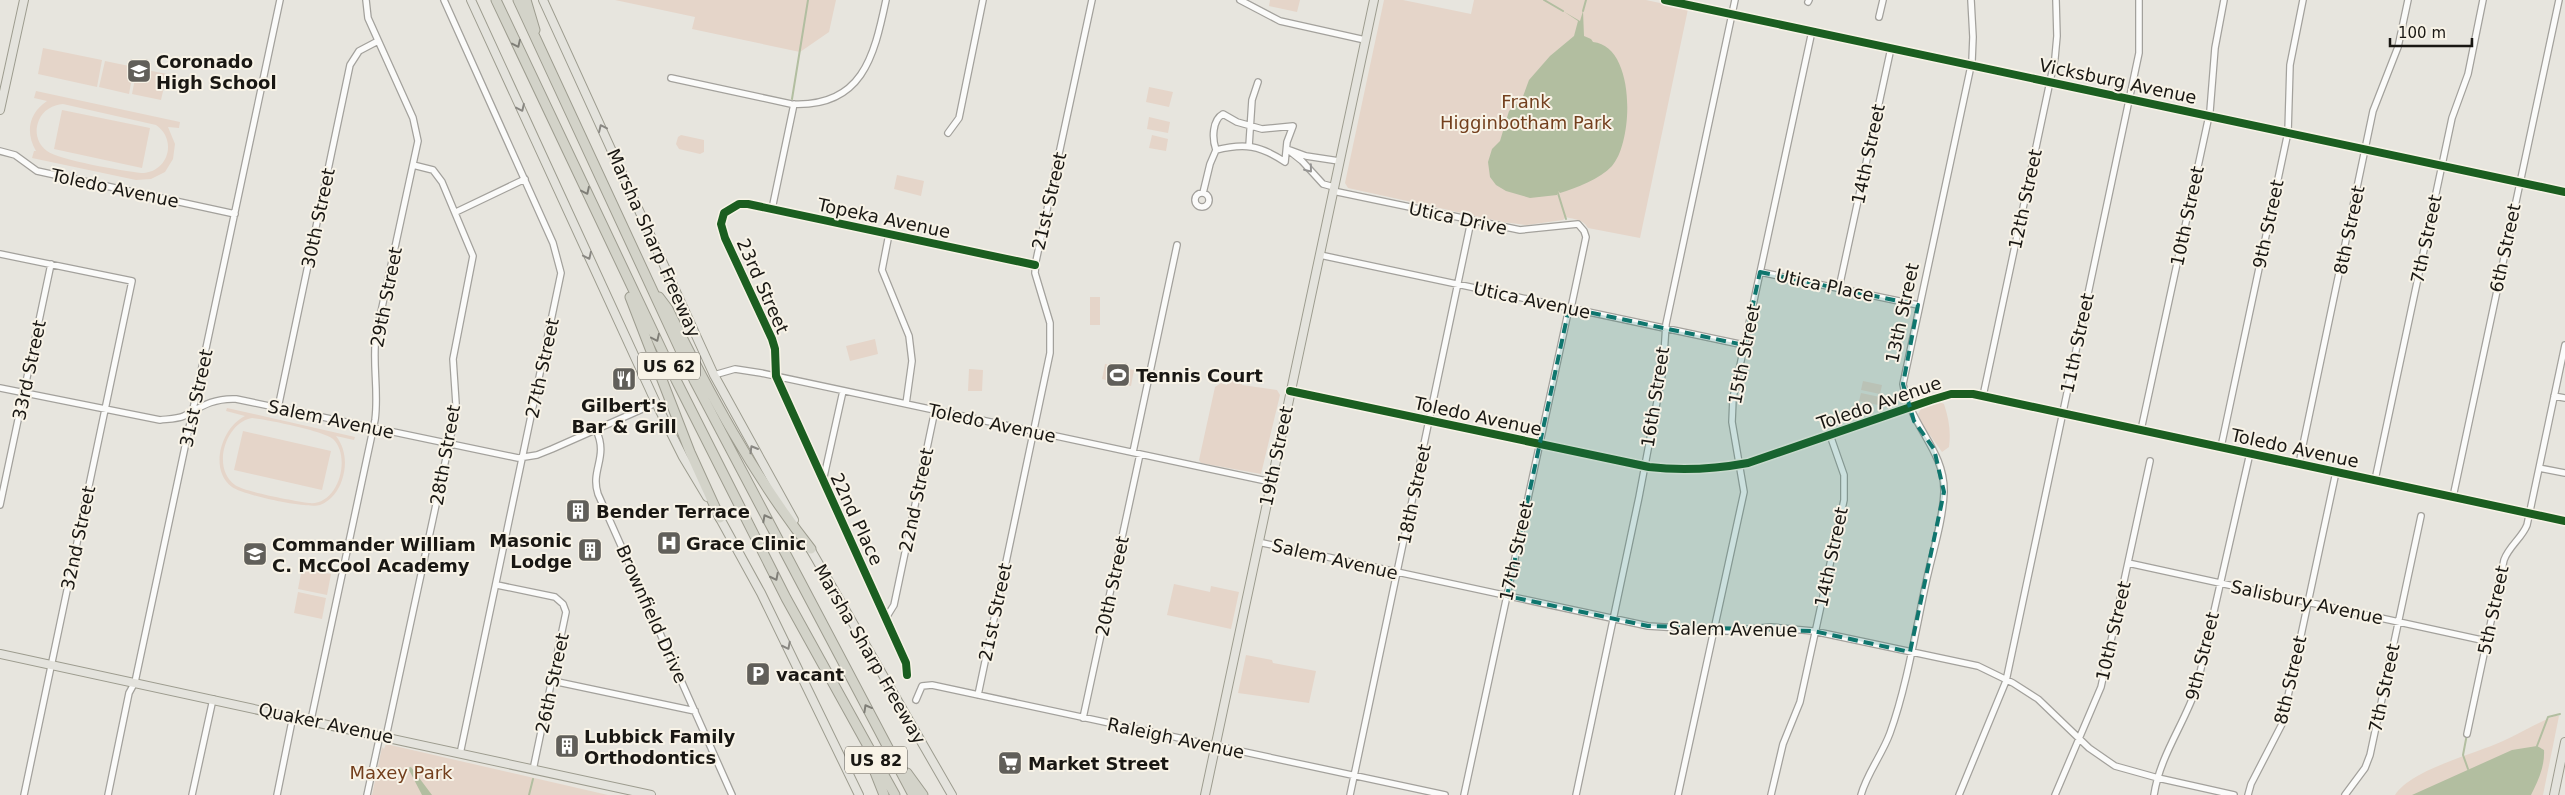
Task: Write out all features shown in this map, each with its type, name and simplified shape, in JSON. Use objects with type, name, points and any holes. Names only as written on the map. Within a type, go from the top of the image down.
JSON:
[{"type":"highway","name":"Marsha Sharp Freeway","points":[[496,0],[676,380],[740,508],[786,598],[895,795]]},
{"type":"highway","name":"Marsha Sharp Freeway","points":[[518,0],[695,382],[862,698],[892,750],[913,795]]},
{"type":"highway","points":[[526,0],[534,22],[536,40]]},
{"type":"highway","points":[[604,229],[690,452],[720,518]]},
{"type":"highway","points":[[648,283],[668,309],[710,394],[746,454],[789,522],[810,550]]},
{"type":"highway","name":"US 62","points":[[856,724],[884,795]]},
{"type":"highway","name":"US 62","points":[[892,750],[923,795]]},
{"type":"main road","points":[[0,110],[24,0]]},
{"type":"main road","points":[[471,0],[682,457],[720,518],[798,668],[859,795]]},
{"type":"main road","name":"Marsha Sharp Freeway","points":[[543,0],[714,375],[810,550],[952,795]]},
{"type":"main road","name":"19th Street","points":[[1204,795],[1374,0]]},
{"type":"main road","name":"Quaker Avenue","points":[[0,654],[312,720],[651,795]]},
{"type":"main road","points":[[2554,795],[2565,742]]},
{"type":"street","name":"31st Street","points":[[108,795],[129,693],[135,682],[280,0]]},
{"type":"street","name":"29th Street","points":[[312,720],[373,428],[378,397],[375,355],[376,335],[418,141],[417,130],[368,18],[366,0]]},
{"type":"street","name":"27th Street","points":[[444,0],[558,255],[561,273],[460,754]]},
{"type":"street","points":[[671,78],[794,104],[817,103],[829,100],[844,92],[857,80],[867,66],[874,50],[886,0]]},
{"type":"street","points":[[948,133],[959,118],[983,0]]},
{"type":"street","name":"21st Street","points":[[978,695],[1050,353],[1050,323],[1038,284],[1035,265],[1092,0]]},
{"type":"street","points":[[1240,0],[1280,21],[1365,40]]},
{"type":"street","name":"Vicksburg Avenue","points":[[1665,0],[2565,192]]},
{"type":"street","name":"16th Street","points":[[1576,795],[1663,370],[1665,328],[1735,0]]},
{"type":"street","points":[[1879,16],[1882,0]]},
{"type":"street","name":"13th Street","points":[[1861,795],[1869,772],[1890,734],[1910,652],[1944,492],[1939,463],[1934,449],[1914,421],[1903,384],[1918,305],[1971,65],[1974,37],[1971,0]]},
{"type":"street","name":"12th Street","points":[[1983,396],[2057,46],[2056,0]]},
{"type":"street","name":"11th Street","points":[[1959,795],[2006,679],[2129,99],[2140,39],[2139,0]]},
{"type":"street","name":"10th Street","points":[[2141,430],[2209,116],[2215,48],[2224,0]]},
{"type":"street","name":"9th Street","points":[[2222,447],[2288,132],[2290,65],[2303,0]]},
{"type":"street","name":"8th Street","points":[[2299,464],[2365,149],[2378,94],[2398,47],[2408,0]]},
{"type":"street","name":"7th Street","points":[[2375,480],[2452,118],[2468,74],[2484,0]]},
{"type":"street","name":"6th Street","points":[[2452,497],[2559,0]]},
{"type":"street","name":"15th Street","points":[[1678,795],[1744,492],[1732,422],[1732,408],[1812,31]]},
{"type":"street","name":"30th Street","points":[[278,408],[350,64],[359,51],[378,41]]},
{"type":"street","name":"14th Street","points":[[1839,288],[1891,48]]},
{"type":"street","points":[[1249,146],[1252,100],[1258,82]]},
{"type":"street","points":[[772,209],[794,104]]},
{"type":"street","points":[[1203,193],[1210,164],[1216,150],[1214,130],[1221,115],[1227,114],[1237,122],[1251,126],[1271,129],[1293,126],[1284,162],[1249,146],[1234,145],[1216,150]]},
{"type":"street","points":[[1287,149],[1306,156],[1340,161]]},
{"type":"street","name":"Utica Drive","points":[[1287,149],[1302,161],[1322,184],[1334,189],[1471,221],[1520,230],[1539,230],[1570,224],[1582,228]]},
{"type":"street","name":"Toledo Avenue","points":[[0,151],[14,154],[37,171],[235,214]]},
{"type":"street","name":"28th Street","points":[[367,795],[383,736],[449,444],[456,404],[453,359],[473,256],[456,212],[438,175],[427,168],[413,164]]},
{"type":"street","points":[[456,212],[525,180]]},
{"type":"street","name":"Topeka Avenue","points":[[728,210],[739,204],[772,209],[1035,265]]},
{"type":"street","name":"23rd Street","points":[[728,210],[724,213],[721,224],[772,339],[775,349],[776,376]]},
{"type":"street","name":"18th Street","points":[[1350,795],[1471,221]]},
{"type":"street","name":"17th Street","points":[[1464,795],[1539,445],[1586,239],[1582,228]]},
{"type":"street","points":[[889,234],[882,270],[908,336],[912,361],[906,404]]},
{"type":"street","points":[[1133,452],[1177,245]]},
{"type":"street","points":[[0,254],[52,264]]},
{"type":"street","name":"Utica Avenue","points":[[1320,255],[1744,345]]},
{"type":"street","name":"32nd Street","points":[[24,795],[132,281],[52,264]]},
{"type":"street","name":"33rd Street","points":[[0,505],[52,264]]},
{"type":"street","name":"Utica Place","points":[[1760,272],[1918,305]]},
{"type":"street","name":"5th Street","points":[[2467,734],[2504,560],[2512,543],[2525,531],[2530,513],[2565,345]]},
{"type":"street","name":"Toledo Avenue","points":[[714,375],[735,369],[776,376],[1271,482]]},
{"type":"street","name":"22nd Place","points":[[776,376],[906,663],[907,675]]},
{"type":"street","name":"Salem Avenue","points":[[0,388],[160,420],[183,416],[194,408],[225,398],[523,458],[552,450],[656,403]]},
{"type":"street","points":[[823,481],[843,390]]},
{"type":"street","name":"Toledo Avenue","points":[[1290,391],[1539,445],[1644,466],[1681,470],[1740,464],[1952,394],[1983,396],[2565,521]]},
{"type":"street","points":[[2554,396],[2565,398]]},
{"type":"street","name":"22nd Street","points":[[886,618],[894,605],[935,410]]},
{"type":"street","name":"Brownfield Drive","points":[[596,430],[602,446],[596,483],[598,494],[732,795]]},
{"type":"street","name":"14th Street","points":[[1771,795],[1783,744],[1796,715],[1845,487],[1840,462],[1830,435]]},
{"type":"street","name":"9th Street","points":[[2154,795],[2158,778],[2172,741],[2192,703],[2250,453]]},
{"type":"street","name":"20th Street","points":[[1083,718],[1140,454]]},
{"type":"street","name":"10th Street","points":[[2055,795],[2101,687],[2150,461]]},
{"type":"street","points":[[2539,468],[2565,473]]},
{"type":"street","name":"8th Street","points":[[2248,795],[2251,784],[2282,724],[2336,472]]},
{"type":"street","name":"7th Street","points":[[2346,795],[2368,763],[2422,516]]},
{"type":"street","name":"Salem Avenue","points":[[1258,542],[1613,619],[1666,628],[1715,630],[1771,626],[1815,631],[1978,666],[2006,679],[2038,698],[2101,758],[2115,766],[2234,795]]},
{"type":"street","name":"Salisbury Avenue","points":[[2128,563],[2486,641]]},
{"type":"street","name":"26th Street","points":[[497,585],[556,598],[563,604],[566,616],[533,770]]},
{"type":"street","points":[[553,681],[695,711]]},
{"type":"street","name":"Raleigh Avenue","points":[[916,700],[919,690],[926,684],[1446,795]]},
{"type":"street","points":[[192,795],[212,699]]},
{"type":"street","points":[[277,795],[293,716]]},
{"type":"highlighted area","points":[[1760,272],[1918,305],[1903,384],[1914,421],[1934,449],[1944,492],[1910,652],[1813,631],[1648,626],[1507,596],[1569,308],[1744,345]]},
{"type":"green space","points":[[615,0],[836,0],[829,32],[800,52],[692,29],[695,17]]},
{"type":"green space","points":[[1270,0],[1300,0],[1297,12],[1269,6]]},
{"type":"green space","name":"Frank Higginbotham Park","points":[[1384,0],[1403,0],[1471,14],[1474,0],[1646,0],[1688,9],[1640,238],[1588,228],[1581,221],[1566,217],[1563,220],[1527,225],[1503,222],[1348,188],[1345,183]]},
{"type":"green space","points":[[43,48],[102,60],[97,87],[38,74]]},
{"type":"green space","points":[[105,61],[134,67],[129,94],[99,87]]},
{"type":"green space","points":[[137,68],[167,74],[161,100],[132,94]]},
{"type":"green space","points":[[1149,87],[1173,92],[1169,107],[1146,102]]},
{"type":"green space","points":[[36,91],[180,122],[179,128],[168,127],[175,144],[173,159],[165,172],[151,179],[136,180],[32,158],[34,151],[36,151],[31,137],[31,123],[36,111],[47,101],[34,98]],"holes":[[[63,104],[156,125],[163,131],[167,139],[167,155],[158,168],[150,172],[141,173],[92,165],[64,158],[47,151],[41,145],[37,133],[37,124],[43,113],[52,107]]]},
{"type":"green space","points":[[62,110],[150,128],[142,168],[54,149]]},
{"type":"green space","points":[[1149,117],[1170,122],[1168,133],[1147,129]]},
{"type":"green space","points":[[681,135],[704,140],[704,152],[700,154],[679,149],[676,144],[678,137]]},
{"type":"green space","points":[[1152,135],[1168,139],[1166,151],[1149,148]]},
{"type":"green space","points":[[897,175],[924,181],[921,196],[894,189]]},
{"type":"green space","points":[[1090,297],[1100,297],[1100,325],[1090,325]]},
{"type":"green space","points":[[875,339],[878,354],[850,361],[846,346]]},
{"type":"green space","name":"Tennis Court","points":[[1105,364],[1134,370],[1131,386],[1102,379]]},
{"type":"green space","points":[[969,369],[983,370],[982,391],[968,391]]},
{"type":"green space","points":[[1229,379],[1241,381],[1242,385],[1277,390],[1280,395],[1261,474],[1201,463],[1199,460],[1215,387],[1221,383],[1227,385]]},
{"type":"green space","points":[[1863,381],[1882,385],[1880,394],[1861,390]]},
{"type":"green space","points":[[1861,393],[1880,397],[1878,405],[1859,401]]},
{"type":"green space","points":[[1940,402],[1944,404],[1950,431],[1949,447],[1942,452],[1922,424],[1918,414],[1921,409]]},
{"type":"green space","points":[[227,408],[355,437],[354,440],[336,436],[344,452],[345,469],[339,488],[334,495],[328,501],[313,506],[261,497],[232,487],[225,479],[221,470],[221,449],[230,429],[245,416],[226,411]],"holes":[[[252,418],[307,429],[333,439],[339,447],[341,468],[339,479],[328,497],[319,502],[309,503],[259,493],[235,485],[228,477],[224,468],[223,457],[225,447],[229,436],[235,428],[243,421]]]},
{"type":"green space","points":[[243,431],[331,451],[322,490],[234,470]]},
{"type":"green space","points":[[302,568],[331,574],[327,595],[298,589]]},
{"type":"green space","points":[[1174,584],[1210,592],[1211,586],[1239,592],[1231,629],[1167,615]]},
{"type":"green space","points":[[298,592],[326,598],[322,619],[294,613]]},
{"type":"green space","points":[[1246,655],[1272,660],[1273,663],[1316,671],[1309,703],[1238,693]]},
{"type":"green space","points":[[2555,716],[2559,716],[2543,795],[2395,795],[2415,777],[2429,770],[2503,741]]},
{"type":"green space","name":"Maxey Park","points":[[386,744],[608,795],[372,795],[382,747],[384,749]]},
{"type":"shaded area","points":[[1563,11],[1580,21],[1583,11],[1584,36],[1593,42],[1607,47],[1617,60],[1624,76],[1627,96],[1627,117],[1624,137],[1619,154],[1612,166],[1601,175],[1566,191],[1560,193],[1557,190],[1557,195],[1530,198],[1506,191],[1496,185],[1490,177],[1488,162],[1492,149],[1500,141],[1509,111],[1522,99],[1529,80],[1550,56],[1574,36],[1578,21]]},
{"type":"shaded area","points":[[2537,746],[2544,750],[2543,762],[2531,795],[2412,795],[2512,750]]},
{"type":"shaded area","points":[[411,767],[432,795],[422,795],[408,768]]},
{"type":"waterway","points":[[792,99],[808,0]]},
{"type":"waterway","points":[[1544,0],[1563,11]]},
{"type":"waterway","points":[[1583,11],[1586,0]]},
{"type":"waterway","points":[[1557,190],[1566,219]]},
{"type":"waterway","points":[[2537,746],[2548,717],[2560,714]]},
{"type":"waterway","points":[[2467,734],[2463,755],[2468,769]]},
{"type":"waterway","points":[[529,795],[533,779]]},
{"type":"cycle path","points":[[1665,0],[2565,192]]},
{"type":"cycle path","points":[[907,675],[906,663],[776,376],[775,349],[772,339],[725,238],[721,224],[724,213],[739,204],[748,204],[1035,265]]},
{"type":"cycle path","points":[[1290,391],[1649,467],[1686,469],[1723,467],[1748,463],[1931,400],[1951,394],[1973,394],[2565,521]]},
{"type":"place","name":"Coronado High School","points":[[139,71]]},
{"type":"place","name":"Tennis Court","points":[[1118,375]]},
{"type":"place","name":"Gilbert's Bar & Grill","points":[[624,379]]},
{"type":"place","name":"Bender Terrace","points":[[578,511]]},
{"type":"place","name":"Grace Clinic","points":[[669,543]]},
{"type":"place","name":"Masonic Lodge","points":[[590,550]]},
{"type":"place","name":"Commander William C. McCool Academy","points":[[255,554]]},
{"type":"place","name":"vacant","points":[[758,674]]},
{"type":"place","name":"Lubbick Family Orthodontics","points":[[567,746]]},
{"type":"place","name":"Market Street","points":[[1010,763]]}]
